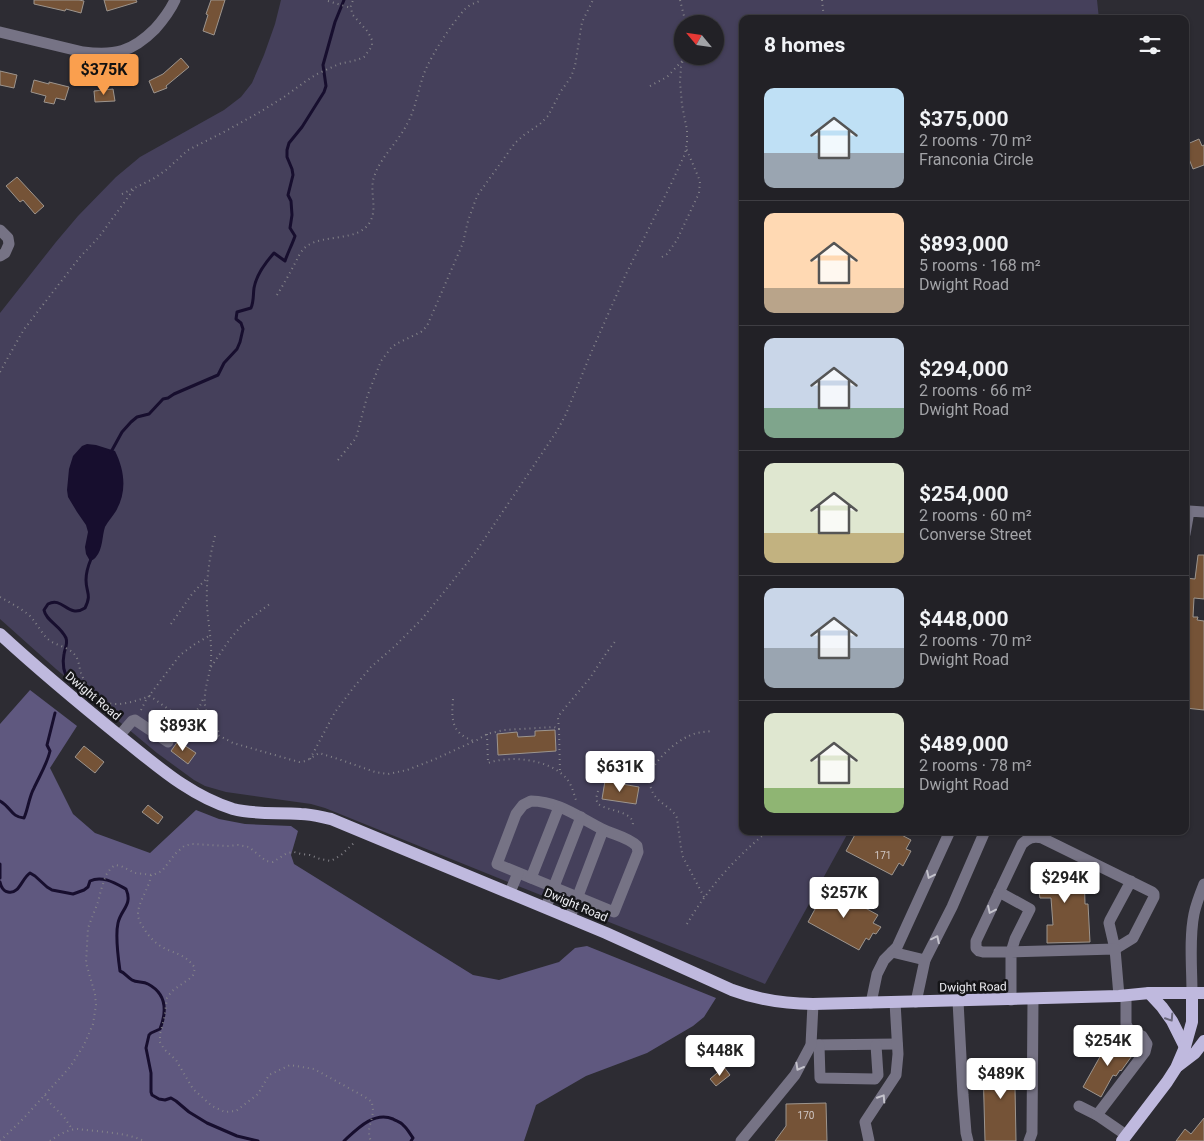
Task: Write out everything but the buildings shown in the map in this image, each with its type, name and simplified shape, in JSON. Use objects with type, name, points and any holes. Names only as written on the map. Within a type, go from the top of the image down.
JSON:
[{"type":"main road","name":"Dwight Road","points":[[0,634],[119,736],[169,776],[198,794],[221,805],[242,811],[258,814],[301,814],[331,819],[570,917],[742,994],[779,1002],[813,1004],[1011,1000],[1122,996],[1149,993],[1198,994]]},
{"type":"main road","points":[[1149,993],[1172,1020],[1185,1046]]},
{"type":"main road","points":[[1124,1138],[1176,1068],[1185,1046],[1198,994]]},
{"type":"main road","points":[[1176,1068],[1195,1053],[1204,1041]]},
{"type":"street","points":[[0,32],[83,52],[115,53],[130,48],[144,40],[166,16],[175,0]]},
{"type":"street","points":[[0,230],[8,238],[9,244],[5,253],[0,256]]},
{"type":"street","points":[[1189,510],[1204,512]]},
{"type":"street","points":[[119,736],[135,720],[168,742]]},
{"type":"street","points":[[531,800],[540,800],[559,807],[637,846],[638,852],[614,912],[497,864],[516,814],[523,805],[531,800]]},
{"type":"street","points":[[531,878],[559,807]]},
{"type":"street","points":[[546,907],[581,817]]},
{"type":"street","points":[[570,917],[603,830]]},
{"type":"street","points":[[871,1003],[877,974],[884,960],[897,947],[948,835]]},
{"type":"street","points":[[916,1002],[925,960],[952,907],[983,835]]},
{"type":"street","points":[[1034,837],[1042,838],[1131,881],[1152,892],[1154,897],[1133,938],[1115,949],[983,952],[976,948],[976,941],[1022,844],[1026,840],[1034,837]]},
{"type":"street","points":[[510,892],[518,873]]},
{"type":"street","points":[[1097,1116],[1146,1052],[1147,1044],[1142,1036],[1129,1030],[1126,1024],[1110,923],[1131,881]]},
{"type":"street","points":[[1198,994],[1192,933],[1197,900],[1204,884]]},
{"type":"street","points":[[999,892],[1030,909],[1015,939],[1011,952],[1011,1000]]},
{"type":"street","points":[[892,952],[925,960]]},
{"type":"street","points":[[1029,1141],[1032,1133],[1032,999]]},
{"type":"street","points":[[958,1001],[963,1095],[968,1141]]},
{"type":"street","points":[[869,1141],[865,1122],[896,1076],[898,1054],[895,1002]]},
{"type":"street","points":[[813,1004],[815,1045],[820,1078],[875,1079],[878,1074],[876,1044]]},
{"type":"street","points":[[815,1045],[897,1044]]},
{"type":"street","points":[[741,1141],[795,1075],[815,1045]]},
{"type":"street","points":[[1079,1106],[1097,1116],[1124,1138]]},
{"type":"path","points":[[349,7],[353,0]]},
{"type":"path","points":[[277,295],[306,246],[315,242],[355,233],[369,224],[374,208],[374,177],[379,166],[408,122],[425,71],[464,10],[482,0]]},
{"type":"path","points":[[338,460],[356,438],[367,396],[381,361],[396,344],[424,330],[427,326],[464,243],[468,221],[477,196],[519,138],[540,124],[548,116],[571,76],[575,66],[582,22],[593,0]]},
{"type":"path","points":[[680,0],[684,15]]},
{"type":"path","points":[[822,0],[824,15]]},
{"type":"path","points":[[122,194],[160,174],[188,150],[260,112],[317,74],[344,62],[363,58],[372,45],[371,36],[354,18],[349,7],[328,1]]},
{"type":"path","points":[[650,86],[667,77],[678,65]]},
{"type":"path","points":[[310,758],[335,712],[364,674],[421,620],[465,566],[557,431],[625,276],[681,164],[686,148],[687,130],[680,92],[682,65]]},
{"type":"path","points":[[662,257],[667,254],[677,240],[699,193],[700,181],[686,148]]},
{"type":"path","points":[[0,372],[20,336],[80,257],[99,237],[135,187]]},
{"type":"path","points":[[186,719],[190,718],[202,703],[210,669],[207,578],[215,536]]},
{"type":"path","points":[[171,624],[192,594],[207,578]]},
{"type":"path","points":[[0,597],[28,614],[47,638],[56,645],[72,651],[78,658],[80,671],[86,684],[100,700],[109,704],[127,703],[150,696]]},
{"type":"path","points":[[210,669],[242,625],[270,603]]},
{"type":"path","points":[[139,722],[140,713],[146,700],[180,654],[210,636]]},
{"type":"path","points":[[560,773],[558,718],[590,678],[617,639]]},
{"type":"path","points":[[205,694],[208,717],[222,737]]},
{"type":"path","points":[[150,696],[186,719],[244,746],[296,762],[303,762],[319,754],[375,772],[388,774],[407,770],[433,760],[487,734],[504,730],[549,727],[559,729]]},
{"type":"path","points":[[453,699],[452,715],[455,727],[460,734],[474,741]]},
{"type":"path","points":[[704,898],[683,857],[676,814],[657,798],[649,778],[657,763],[679,742],[693,734],[712,731]]},
{"type":"path","points":[[487,734],[488,763],[506,759],[528,760],[560,773],[568,779],[572,787],[581,817]]},
{"type":"path","points":[[598,791],[596,799],[598,804],[608,810],[627,815],[633,820],[628,840]]},
{"type":"path","points":[[0,1141],[23,1119],[70,1066],[84,1045],[93,1024],[96,1005],[95,994],[86,963],[88,928],[106,875],[111,868],[115,865],[121,866],[135,873],[151,875],[162,872],[184,846],[192,844],[249,847],[266,861],[273,862],[294,852],[331,861],[342,855],[364,833]]},
{"type":"path","points":[[687,924],[715,883],[740,855],[763,835]]},
{"type":"path","points":[[151,875],[150,882],[138,909],[138,917],[148,934],[157,944],[185,958],[195,968],[193,975],[172,991],[167,998],[160,1034],[160,1042],[164,1049],[176,1060],[193,1089],[212,1106],[225,1112],[236,1111],[258,1094],[269,1075],[290,1065],[314,1069],[372,1102],[373,1111],[368,1127],[371,1141]]},
{"type":"path","points":[[45,1095],[72,1129]]},
{"type":"path","points":[[50,1141],[72,1129],[117,1134],[144,1141]]},
{"type":"shaded area","points":[[281,0],[1097,0],[1099,15],[739,15],[739,835],[847,835],[765,984],[325,808],[311,804],[226,792],[205,786],[157,753],[56,669],[0,619],[0,313],[78,216],[116,177],[140,157],[224,110],[241,97],[252,83],[275,24]]},
{"type":"shaded area","points":[[87,444],[115,451],[123,474],[120,504],[105,527],[98,554],[90,561],[85,547],[88,532],[86,525],[68,497],[67,490],[69,469],[73,456],[82,446]]},
{"type":"shaded area","points":[[30,690],[77,726],[50,768],[73,814],[95,833],[150,853],[196,810],[219,819],[245,824],[291,826],[298,831],[291,855],[294,864],[473,975],[499,980],[559,962],[575,948],[587,946],[716,998],[704,1017],[693,1026],[647,1053],[586,1076],[536,1105],[524,1141],[0,1141],[0,724]]},
{"type":"waterway","points":[[111,452],[122,432],[137,417],[149,414],[163,399],[218,375],[224,363],[237,349],[240,342],[243,329],[241,323],[236,319],[237,312],[251,308],[255,283],[262,269],[274,253],[285,261],[295,236],[290,228],[292,215],[291,201],[288,195],[293,175],[287,157],[287,150],[289,143],[302,127],[324,92],[326,86],[323,65],[335,22],[344,0]]},
{"type":"waterway","points":[[69,681],[63,665],[67,644],[66,638],[47,617],[44,610],[48,604],[53,602],[74,611],[85,608],[88,596],[86,575],[91,559]]},
{"type":"waterway","points":[[0,801],[16,816],[24,818],[32,792],[49,756],[50,751],[47,745],[55,713]]},
{"type":"waterway","points":[[0,864],[0,878]]},
{"type":"waterway","points":[[0,882],[4,890],[12,892],[18,889],[30,873],[52,890],[73,894],[84,890],[88,887],[90,881],[95,879],[108,880],[126,889],[128,899],[119,918],[117,928],[120,971],[132,980],[146,983],[154,988],[159,993],[164,1004],[164,1016],[160,1029],[149,1035],[146,1048],[151,1073],[152,1095],[165,1100],[171,1098],[207,1123],[237,1136],[258,1141]]},
{"type":"waterway","points":[[344,1141],[366,1122],[379,1117],[393,1119],[402,1124],[413,1138],[411,1141]]}]
